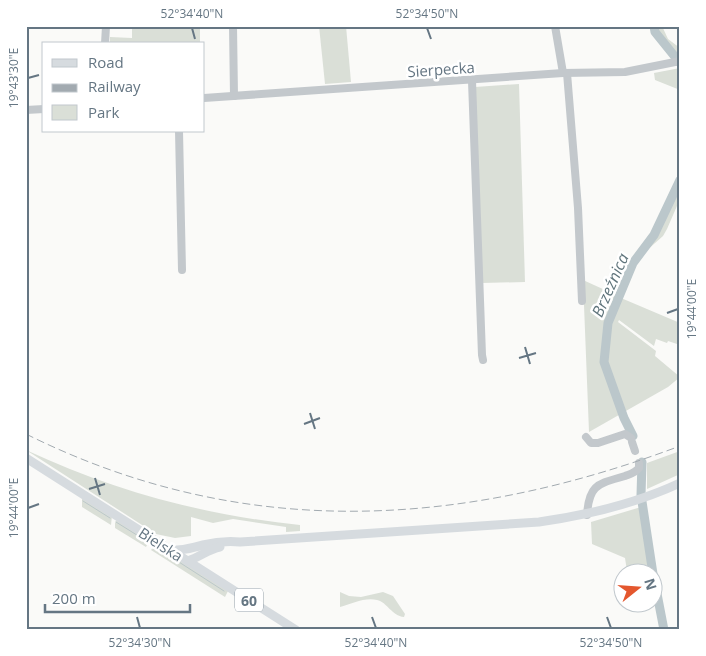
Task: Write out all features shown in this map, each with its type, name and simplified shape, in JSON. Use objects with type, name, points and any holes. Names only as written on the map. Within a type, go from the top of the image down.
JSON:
[{"type":"main road","name":"Bielska","points":[[26,458],[296,630]]},
{"type":"main road","points":[[170,550],[190,550],[200,545],[215,542],[240,542],[539,522],[587,514],[636,501],[680,483]]},
{"type":"main road","points":[[186,560],[212,548],[240,542]]},
{"type":"main road","points":[[186,560],[190,550]]},
{"type":"main road","points":[[202,554],[201,564],[203,571]]},
{"type":"street","points":[[105,42],[106,26]]},
{"type":"street","points":[[233,26],[234,96]]},
{"type":"street","points":[[555,26],[565,73],[578,208],[582,301]]},
{"type":"street","name":"Sierpecka","points":[[205,98],[565,73],[624,72],[680,62]]},
{"type":"street","points":[[472,80],[483,360]]},
{"type":"street","points":[[26,110],[42,109]]},
{"type":"street","points":[[179,132],[182,270]]},
{"type":"street","points":[[586,437],[591,443],[598,444],[625,434],[631,440],[635,451]]},
{"type":"street","points":[[587,514],[589,498],[594,488],[607,481],[634,473],[639,468],[639,463]]},
{"type":"green space","points":[[132,26],[200,26],[200,42],[110,42],[110,37],[132,38]]},
{"type":"green space","points":[[319,26],[346,26],[351,82],[325,84]]},
{"type":"green space","points":[[655,26],[662,26],[668,39],[680,48],[680,54],[675,54],[657,32]]},
{"type":"green space","points":[[680,68],[680,90],[655,80],[654,73]]},
{"type":"green space","points":[[519,84],[525,282],[482,283],[475,87]]},
{"type":"green space","points":[[680,173],[680,199],[667,229],[663,236],[646,251],[636,265],[621,298],[680,323],[680,345],[656,339],[654,346],[619,320],[618,322],[656,351],[655,356],[680,377],[668,387],[589,432],[583,280],[616,295],[629,266],[653,233]]},
{"type":"green space","points":[[26,450],[92,478],[126,489],[194,508],[264,521],[300,525],[300,531],[286,532],[286,527],[233,519],[213,523],[191,517],[191,536],[175,538],[156,534]]},
{"type":"green space","points":[[680,451],[680,474],[647,489],[647,463]]},
{"type":"green space","points":[[27,462],[29,603],[26,603]]},
{"type":"green space","points":[[82,498],[112,516],[111,525],[82,507]]},
{"type":"green space","points":[[641,507],[650,564],[626,564],[625,558],[592,544],[591,522]]},
{"type":"green space","points":[[117,520],[149,541],[146,547],[115,528]]},
{"type":"green space","points":[[155,545],[228,591],[225,597],[151,550]]},
{"type":"green space","points":[[340,592],[349,596],[361,597],[383,592],[393,596],[405,614],[404,617],[396,614],[381,601],[372,599],[340,607]]},
{"type":"waterway","name":"Brzeźnica","points":[[654,26],[655,32],[680,63]]},
{"type":"waterway","name":"Brzeźnica","points":[[633,436],[624,418],[604,362],[608,323],[633,263],[654,235],[680,180]]},
{"type":"waterway","name":"Brzeźnica","points":[[642,462],[641,495],[651,564]]},
{"type":"waterway","points":[[83,501],[110,518]]},
{"type":"waterway","points":[[116,522],[148,542]]},
{"type":"waterway","points":[[154,546],[224,591]]},
{"type":"waterway","name":"Brzeźnica","points":[[661,614],[664,630]]},
{"type":"railway","points":[[26,434],[107,469],[188,493],[269,507],[351,511],[433,507],[515,494],[597,474],[680,446]]}]
